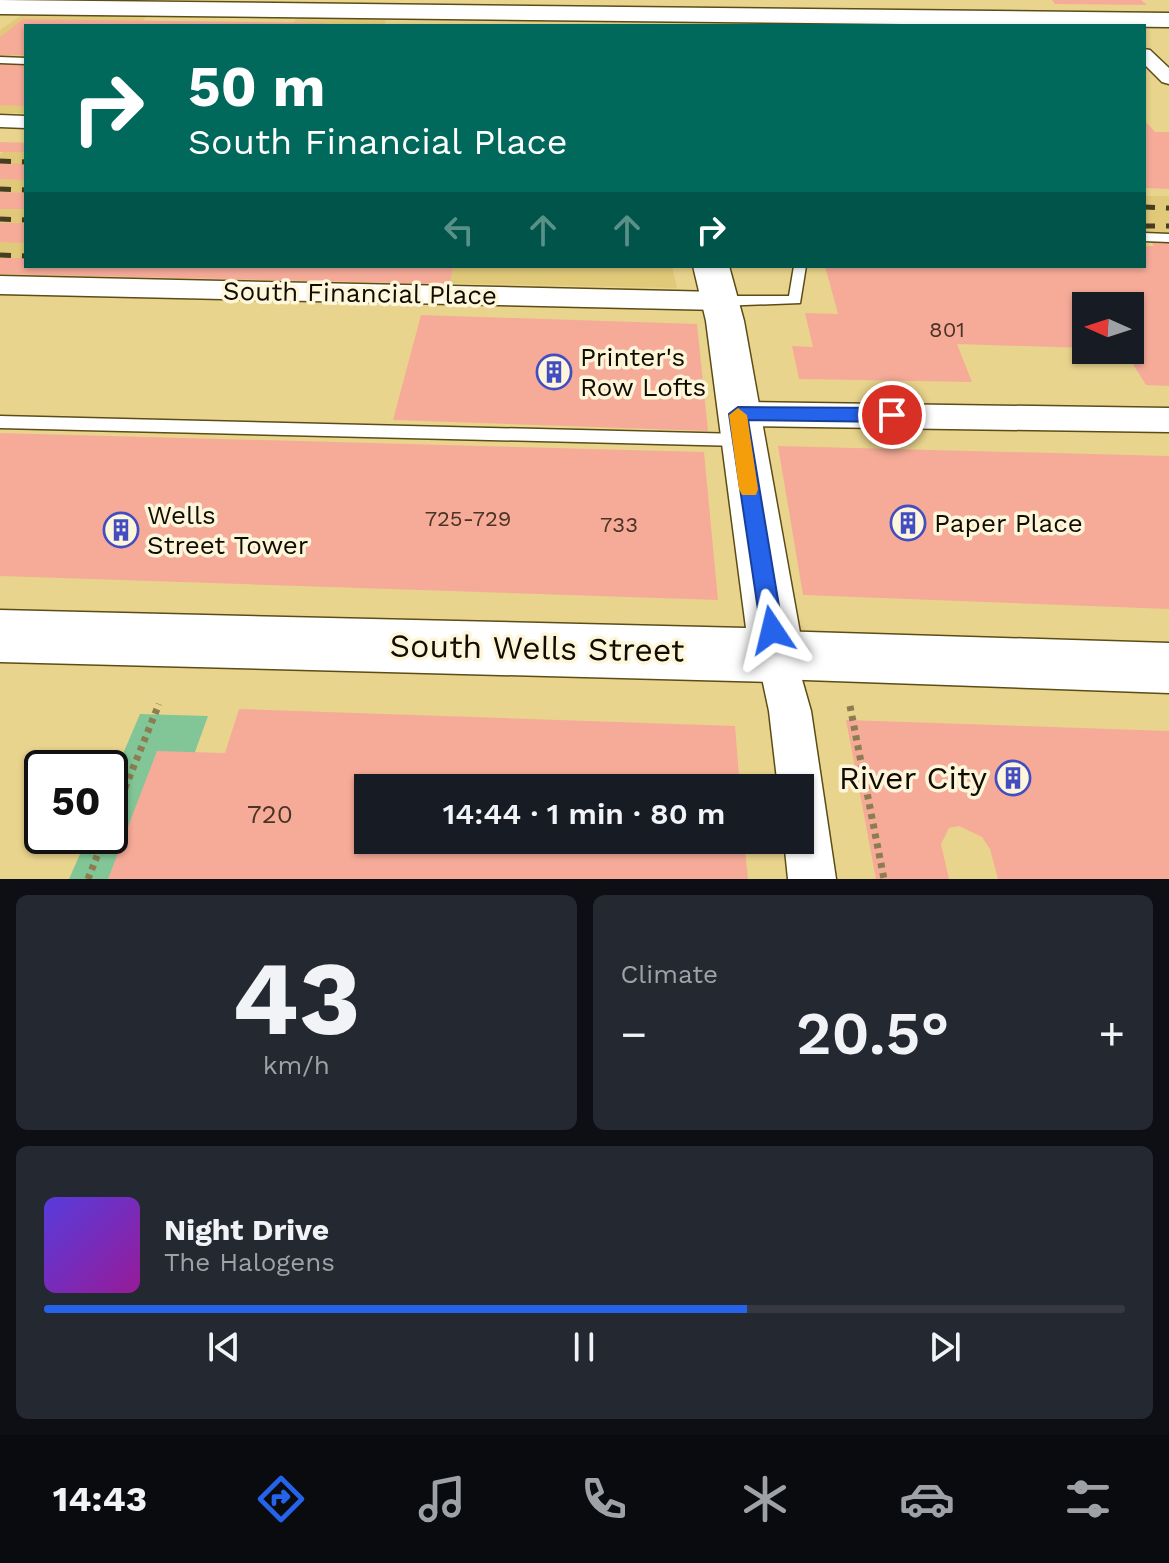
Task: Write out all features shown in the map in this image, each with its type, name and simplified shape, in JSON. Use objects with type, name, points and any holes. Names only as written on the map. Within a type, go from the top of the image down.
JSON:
[{"type":"main road","points":[[8,7],[670,13],[1112,23],[1169,20]]},
{"type":"main road","points":[[715,283],[777,655]]},
{"type":"main road","name":"South Wells Street","points":[[0,636],[777,655]]},
{"type":"street","points":[[1146,56],[1169,78]]},
{"type":"street","points":[[0,121],[24,122]]},
{"type":"street","name":"South Financial Place","points":[[0,285],[715,283]]},
{"type":"street","points":[[740,427],[1169,420]]},
{"type":"street","points":[[777,655],[790,711],[812,879]]},
{"type":"street","name":"South Wells Street","points":[[777,655],[1169,668]]},
{"type":"lane","points":[[0,60],[24,61]]},
{"type":"lane","points":[[1146,237],[1169,238]]},
{"type":"lane","points":[[715,283],[795,300],[800,268]]},
{"type":"lane","points":[[0,422],[740,427]]},
{"type":"path","points":[[128,781],[159,704]]},
{"type":"path","points":[[850,706],[884,879]]},
{"type":"path","points":[[88,879],[98,854]]},
{"type":"shaded area","points":[[22,15],[147,16],[139,24],[24,24],[24,113],[0,113],[0,30]]},
{"type":"shaded area","points":[[297,18],[387,18],[385,24],[292,24]]},
{"type":"shaded area","points":[[13,142],[24,143],[24,268],[672,268],[677,288],[0,274],[0,155]]},
{"type":"shaded area","points":[[1146,196],[1169,196],[1169,233],[1146,233]]},
{"type":"green space","points":[[140,714],[208,716],[149,879],[69,879],[80,854],[128,854],[128,750],[125,750]]},
{"type":"building","points":[[1052,0],[1141,0],[1147,5],[1055,4]]},
{"type":"building","points":[[23,19],[325,23],[24,24],[24,55],[0,55],[0,37]]},
{"type":"building","points":[[0,61],[24,61],[24,106],[0,105]]},
{"type":"building","points":[[1146,122],[1155,132],[1169,132],[1169,189],[1146,188]]},
{"type":"building","points":[[0,142],[24,143],[24,152],[0,152]]},
{"type":"building","points":[[0,163],[24,164],[24,180],[0,179]]},
{"type":"building","points":[[0,192],[24,193],[24,209],[0,209]]},
{"type":"building","points":[[0,223],[24,223],[24,243],[0,242]]},
{"type":"building","points":[[1150,241],[1169,242],[1169,386],[1146,385],[1133,364],[1144,364],[1144,292],[1072,292],[1072,348],[957,344],[972,382],[799,379],[792,346],[813,347],[805,313],[838,314],[826,268],[1146,268],[1146,246],[1154,246]]},
{"type":"building","points":[[0,258],[24,258],[24,268],[453,268],[450,284],[0,274]]},
{"type":"building","name":"Printer's Row Lofts","points":[[421,315],[697,324],[708,431],[393,420]]},
{"type":"building","points":[[0,433],[704,452],[718,600],[0,576]]},
{"type":"building","name":"Paper Place","points":[[778,446],[1169,456],[1169,609],[803,595]]},
{"type":"building","points":[[239,709],[735,726],[739,774],[354,774],[354,854],[745,854],[748,879],[108,879],[118,854],[128,854],[128,827],[157,751],[225,753]]},
{"type":"building","name":"River City","points":[[846,720],[1169,731],[1169,879],[998,879],[990,849],[982,837],[959,826],[949,828],[941,844],[949,879],[876,879]]},
{"type":"railway","points":[[0,161],[24,162]]},
{"type":"railway","points":[[0,189],[24,190]]},
{"type":"railway","points":[[1146,207],[1169,208]]},
{"type":"railway","points":[[0,219],[24,220]]},
{"type":"railway","points":[[1146,226],[1169,226]]},
{"type":"railway","points":[[0,255],[24,256]]},
{"type":"slow traffic","points":[[738,415],[749,489]]},
{"type":"place","name":"Printer's Row Lofts","points":[[554,372]]},
{"type":"place","name":"Paper Place","points":[[908,523]]},
{"type":"place","name":"Wells Street Tower","points":[[121,530]]},
{"type":"place","name":"River City","points":[[1013,778]]},
{"type":"route","points":[[772,630],[738,414],[892,415]]}]
